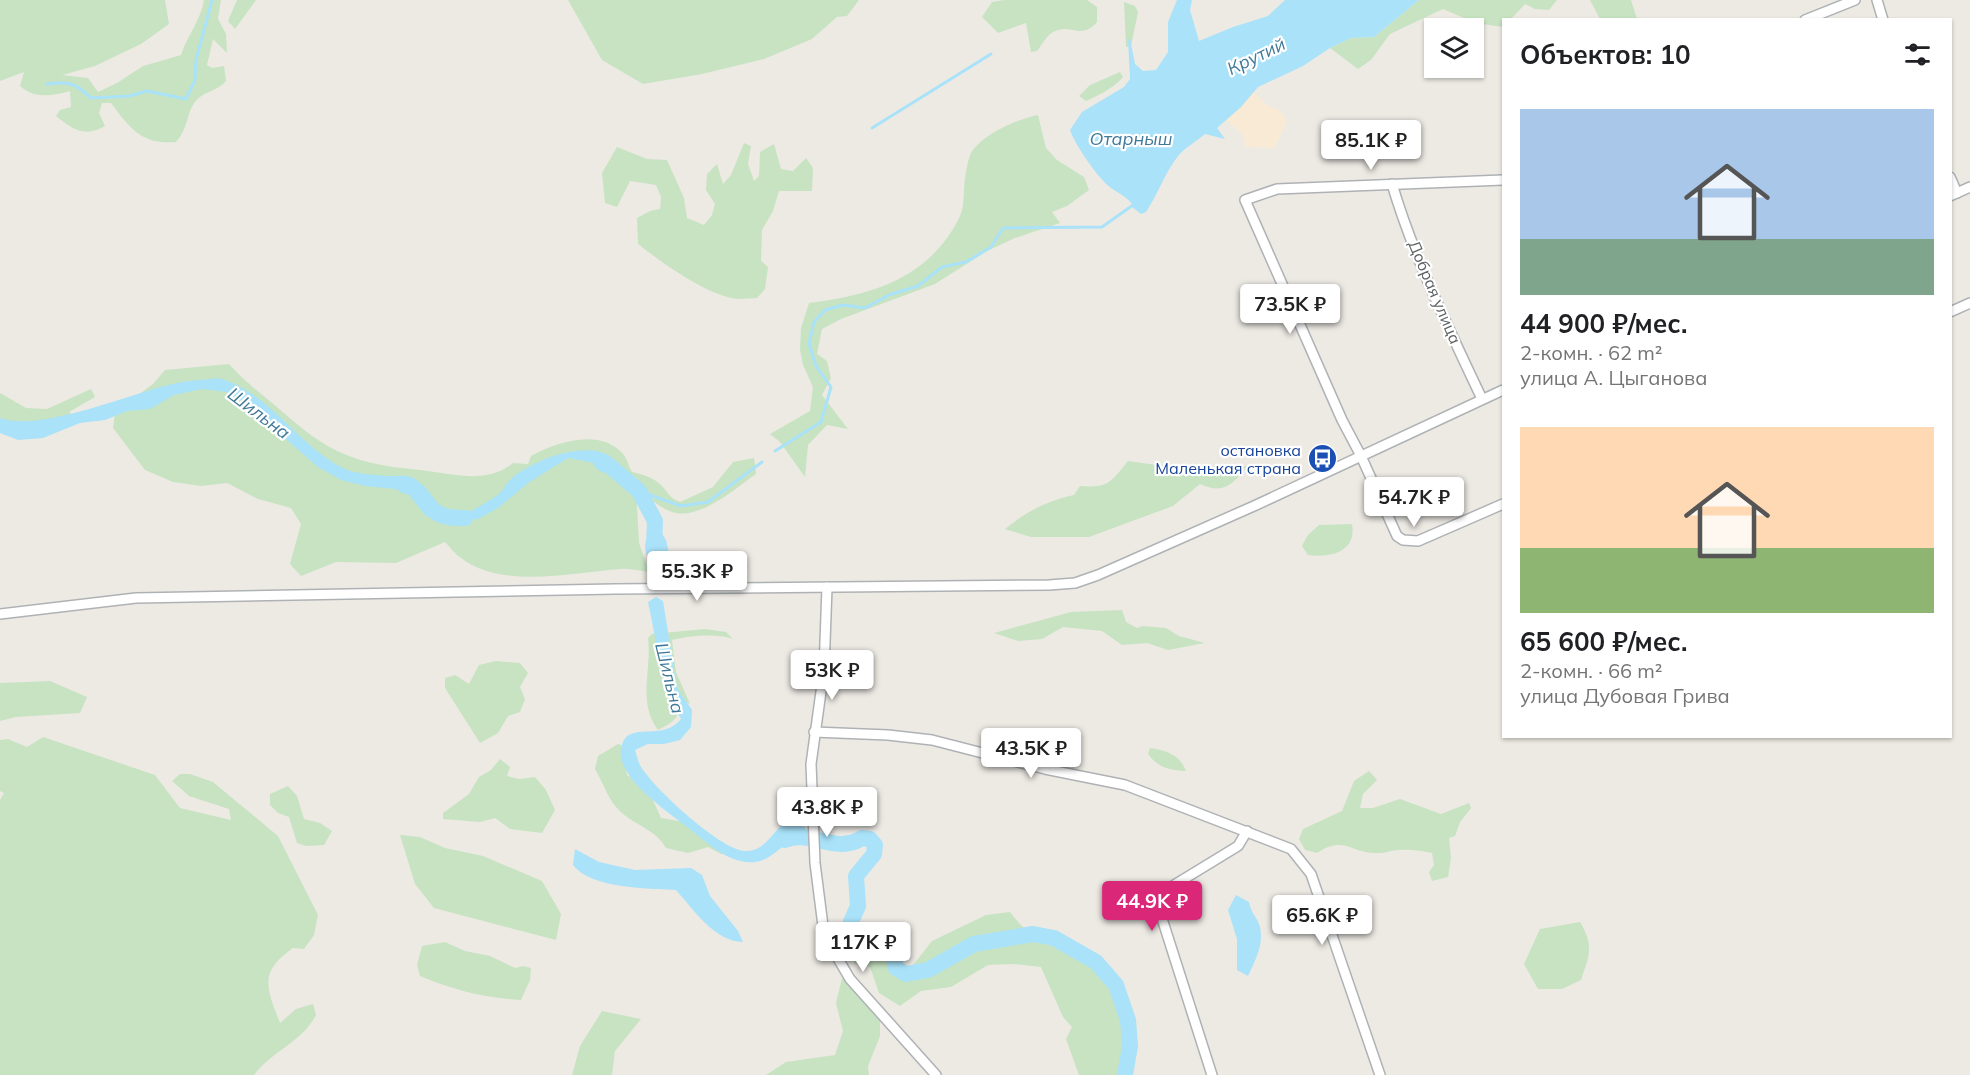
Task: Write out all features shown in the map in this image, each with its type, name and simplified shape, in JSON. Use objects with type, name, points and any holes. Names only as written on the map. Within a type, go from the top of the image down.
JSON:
[{"type":"street","points":[[1810,18],[1855,0]]},
{"type":"street","points":[[1877,0],[1882,18]]},
{"type":"street","points":[[1502,180],[1276,189],[1245,200],[1342,420],[1397,536],[1403,540],[1418,541],[1502,504]]},
{"type":"street","name":"Добрая улица","points":[[1392,184],[1424,270],[1482,399]]},
{"type":"street","points":[[1953,194],[1970,187]]},
{"type":"street","points":[[1952,311],[1970,303]]},
{"type":"street","points":[[0,614],[136,598],[1075,583],[1254,506],[1502,390]]},
{"type":"street","points":[[826,587],[824,670],[811,764],[815,863],[823,926],[839,962],[850,979],[935,1073]]},
{"type":"street","points":[[814,732],[888,735],[932,740],[1045,769],[1125,785],[1291,849],[1311,874],[1380,1075]]},
{"type":"street","points":[[1212,1075],[1158,906],[1158,899],[1161,893],[1238,846],[1247,831]]},
{"type":"green space","points":[[0,0],[165,0],[169,24],[141,44],[95,66],[62,75],[88,78],[98,92],[143,66],[181,55],[204,0],[221,0],[218,19],[226,34],[227,53],[213,39],[207,65],[212,68],[224,66],[226,81],[198,98],[176,142],[154,141],[145,138],[124,120],[111,103],[102,103],[99,113],[105,126],[98,130],[85,132],[73,128],[56,116],[60,110],[71,107],[70,91],[50,95],[31,93],[20,86],[24,72],[0,81]]},
{"type":"green space","points":[[237,0],[256,0],[235,29],[228,21]]},
{"type":"green space","points":[[568,0],[859,0],[847,16],[837,17],[812,39],[764,59],[702,74],[643,84],[602,60]]},
{"type":"green space","points":[[1087,0],[1097,7],[1097,22],[1081,31],[1059,29],[1046,38],[1037,51],[1031,52],[1026,23],[998,33],[982,17],[992,2]]},
{"type":"green space","points":[[1419,0],[1557,0],[1549,10],[1535,9],[1525,4],[1512,18],[1502,18],[1502,27],[1484,24],[1484,18],[1464,18],[1443,9],[1390,34],[1371,60],[1358,69],[1330,48],[1351,38],[1374,37]]},
{"type":"green space","points":[[1590,0],[1631,0],[1637,18],[1599,18]]},
{"type":"green space","points":[[1124,2],[1135,6],[1138,12],[1131,46],[1126,47]]},
{"type":"green space","points":[[1120,72],[1123,77],[1106,91],[1086,101],[1079,96],[1090,85]]},
{"type":"green space","points":[[1038,115],[1046,148],[1057,160],[1084,177],[1089,190],[1067,206],[1052,212],[1060,223],[1015,238],[987,251],[935,284],[841,319],[822,329],[817,354],[827,361],[831,378],[822,395],[848,429],[827,425],[808,445],[805,477],[780,442],[770,434],[810,411],[813,387],[803,365],[800,350],[801,328],[809,303],[855,295],[897,280],[916,269],[933,255],[948,237],[960,216],[968,162],[976,146],[1001,128]]},
{"type":"green space","points":[[744,143],[751,146],[748,164],[754,181],[759,176],[760,152],[774,144],[781,169],[793,171],[806,158],[813,168],[812,191],[779,191],[773,211],[762,230],[761,261],[768,267],[765,289],[757,298],[738,299],[726,297],[700,285],[672,269],[638,244],[637,218],[660,209],[661,197],[656,185],[630,181],[617,207],[605,203],[602,173],[617,147],[647,159],[667,160],[684,198],[687,218],[704,225],[712,215],[715,204],[706,190],[707,174],[717,164],[723,184],[731,175]]},
{"type":"green space","points":[[229,364],[252,387],[320,441],[349,456],[381,465],[456,475],[486,475],[504,469],[513,463],[528,464],[531,456],[553,446],[591,439],[614,446],[624,455],[632,472],[656,481],[680,502],[713,487],[733,462],[754,458],[756,474],[718,501],[697,511],[686,513],[676,513],[665,509],[636,489],[639,543],[649,572],[624,569],[539,577],[497,574],[478,568],[461,558],[445,542],[396,563],[336,562],[301,576],[290,564],[301,524],[291,508],[258,499],[227,483],[201,486],[173,482],[145,470],[113,428],[115,412],[153,384],[165,370]]},
{"type":"green space","points":[[91,389],[95,397],[69,412],[75,417],[0,430],[0,393],[26,408],[47,409]]},
{"type":"green space","points":[[1128,461],[1171,467],[1248,466],[1233,483],[1227,486],[1216,488],[1200,484],[1173,506],[1089,537],[1031,537],[1005,529],[1038,508],[1074,495],[1080,486],[1103,485],[1113,479]]},
{"type":"green space","points":[[1352,524],[1350,541],[1340,551],[1325,555],[1308,555],[1302,546],[1307,536],[1319,525]]},
{"type":"green space","points":[[1122,610],[1126,622],[1137,628],[1143,626],[1166,628],[1179,636],[1205,643],[1168,650],[1147,643],[1122,645],[1102,631],[1063,627],[1042,639],[1018,641],[994,633],[1071,612]]},
{"type":"green space","points":[[705,629],[726,632],[733,639],[702,636],[672,640],[676,672],[690,704],[680,700],[679,711],[675,719],[658,730],[648,708],[648,638],[652,634]]},
{"type":"green space","points":[[496,661],[520,663],[528,673],[520,687],[525,699],[520,712],[508,716],[498,733],[480,743],[445,688],[445,678],[455,675],[469,684],[479,665]]},
{"type":"green space","points":[[50,681],[87,697],[80,713],[16,717],[0,721],[0,683]]},
{"type":"green space","points":[[43,737],[155,775],[180,808],[231,820],[229,809],[189,796],[172,781],[180,774],[190,774],[213,782],[278,836],[318,915],[314,935],[304,949],[293,948],[275,965],[270,973],[269,990],[280,1023],[296,1009],[313,1004],[316,1015],[295,1040],[269,1059],[254,1075],[0,1075],[0,800],[4,793],[0,791],[0,740],[8,739],[27,747]]},
{"type":"green space","points":[[618,744],[621,745],[627,775],[648,789],[661,818],[691,823],[733,854],[721,854],[708,847],[688,853],[666,848],[652,832],[622,813],[610,798],[595,769],[598,756]]},
{"type":"green space","points":[[1150,748],[1172,754],[1186,771],[1160,765],[1148,754]]},
{"type":"green space","points":[[500,759],[510,767],[507,776],[519,779],[535,777],[546,790],[555,810],[542,833],[510,829],[495,818],[480,822],[443,819],[443,813],[469,794],[479,777],[491,770]]},
{"type":"green space","points":[[1369,771],[1377,780],[1363,794],[1360,808],[1373,808],[1400,799],[1441,814],[1469,803],[1471,808],[1460,822],[1455,836],[1449,838],[1451,858],[1448,877],[1432,881],[1429,872],[1434,865],[1432,853],[1428,852],[1396,850],[1375,853],[1341,845],[1334,845],[1317,853],[1305,850],[1299,839],[1303,829],[1342,811],[1354,781]]},
{"type":"green space","points":[[288,786],[297,796],[304,819],[320,823],[332,831],[324,845],[306,846],[297,843],[289,817],[278,813],[270,805],[270,794]]},
{"type":"green space","points":[[400,835],[420,837],[445,848],[483,856],[542,881],[561,914],[556,940],[434,908],[415,884]]},
{"type":"green space","points":[[1010,912],[1026,929],[1055,938],[1076,948],[1094,961],[1107,976],[1117,992],[1124,1011],[1128,1052],[1125,1075],[1079,1075],[1066,1039],[1072,1027],[1063,1017],[1041,967],[1013,964],[988,965],[951,987],[921,991],[900,1006],[879,993],[870,967],[855,964],[847,949],[854,931],[881,943],[891,953],[896,968],[906,974],[932,941],[986,915]]},
{"type":"green space","points":[[1580,922],[1589,944],[1587,963],[1581,980],[1562,989],[1538,989],[1524,964],[1540,929]]},
{"type":"green space","points":[[445,942],[465,951],[490,956],[515,968],[523,966],[531,968],[530,980],[521,1000],[469,992],[420,976],[417,965],[422,946]]},
{"type":"green space","points":[[842,978],[880,1020],[880,1036],[868,1066],[869,1075],[766,1075],[786,1062],[835,1055],[843,1031],[836,1003]]},
{"type":"green space","points":[[602,1011],[641,1019],[615,1051],[612,1075],[572,1075],[580,1046]]},
{"type":"sand","points":[[1254,92],[1267,105],[1281,111],[1287,121],[1275,148],[1246,147],[1242,134],[1226,120]]},
{"type":"water","name":"Отарныш","points":[[1177,0],[1192,0],[1190,10],[1199,41],[1268,16],[1285,0],[1419,0],[1374,37],[1351,38],[1330,48],[1303,66],[1258,87],[1241,107],[1217,128],[1225,139],[1205,134],[1179,155],[1146,212],[1141,214],[1131,206],[1128,200],[1102,180],[1083,154],[1070,130],[1082,112],[1124,87],[1130,79],[1128,39],[1130,39],[1135,64],[1143,71],[1156,70],[1168,52],[1168,22]]},
{"type":"water","points":[[218,378],[235,384],[251,394],[309,444],[339,466],[358,473],[407,476],[416,480],[428,506],[451,518],[485,503],[501,492],[509,481],[528,467],[568,452],[582,450],[608,455],[622,470],[618,479],[600,464],[568,458],[528,483],[498,508],[478,519],[439,523],[425,515],[405,490],[365,486],[341,480],[318,467],[242,401],[227,392],[202,389],[174,395],[150,409],[127,411],[105,420],[80,423],[43,438],[18,440],[0,433],[0,418],[17,421],[62,416],[177,383]]},
{"type":"water","points":[[655,522],[666,540],[669,553],[662,566],[651,565],[645,547]]},
{"type":"water","points":[[656,597],[663,601],[677,688],[692,710],[691,727],[680,740],[664,744],[648,744],[635,750],[641,767],[673,803],[704,829],[734,848],[745,851],[757,849],[766,843],[781,826],[792,824],[805,827],[806,839],[793,837],[772,855],[760,861],[746,862],[730,858],[656,803],[632,779],[624,766],[621,753],[624,740],[635,733],[666,729],[674,726],[681,719],[668,691],[657,647],[648,602]]},
{"type":"water","points":[[575,849],[599,862],[635,870],[691,868],[702,875],[710,896],[738,931],[743,942],[733,941],[714,931],[676,890],[620,886],[593,879],[582,873],[573,865]]},
{"type":"water","points":[[1236,895],[1249,902],[1261,931],[1259,950],[1248,976],[1237,970],[1237,939],[1228,910]]},
{"type":"waterway","points":[[47,84],[71,84],[91,98],[129,96],[147,91],[186,99],[195,80],[196,60],[212,0]]},
{"type":"waterway","points":[[872,128],[991,54]]},
{"type":"waterway","points":[[775,451],[821,422],[831,387],[816,366],[809,344],[814,322],[825,310],[843,305],[865,308],[889,295],[918,286],[942,267],[966,262],[991,247],[1003,228],[1102,227],[1133,205]]},
{"type":"waterway","points":[[639,491],[681,506],[708,502],[762,462]]},
{"type":"waterway","name":"Шильна","points":[[602,463],[611,467],[639,491],[655,521],[654,546],[657,572]]},
{"type":"waterway","name":"Шильна","points":[[404,485],[418,492],[439,514],[465,518]]},
{"type":"waterway","name":"Шильна","points":[[785,840],[804,837],[842,844],[852,843],[862,838],[870,839],[875,845],[874,854],[856,876],[858,906],[851,922],[854,931],[881,943],[891,953],[896,968],[906,974],[928,970],[974,944],[1033,934],[1054,938],[1096,962],[1116,985],[1128,1020],[1130,1046],[1125,1075]]},
{"type":"place","name":"остановка Маленькая страна","points":[[1322,459]]},
{"type":"water label","name":"Крутий","points":[[1256,56]]}]
